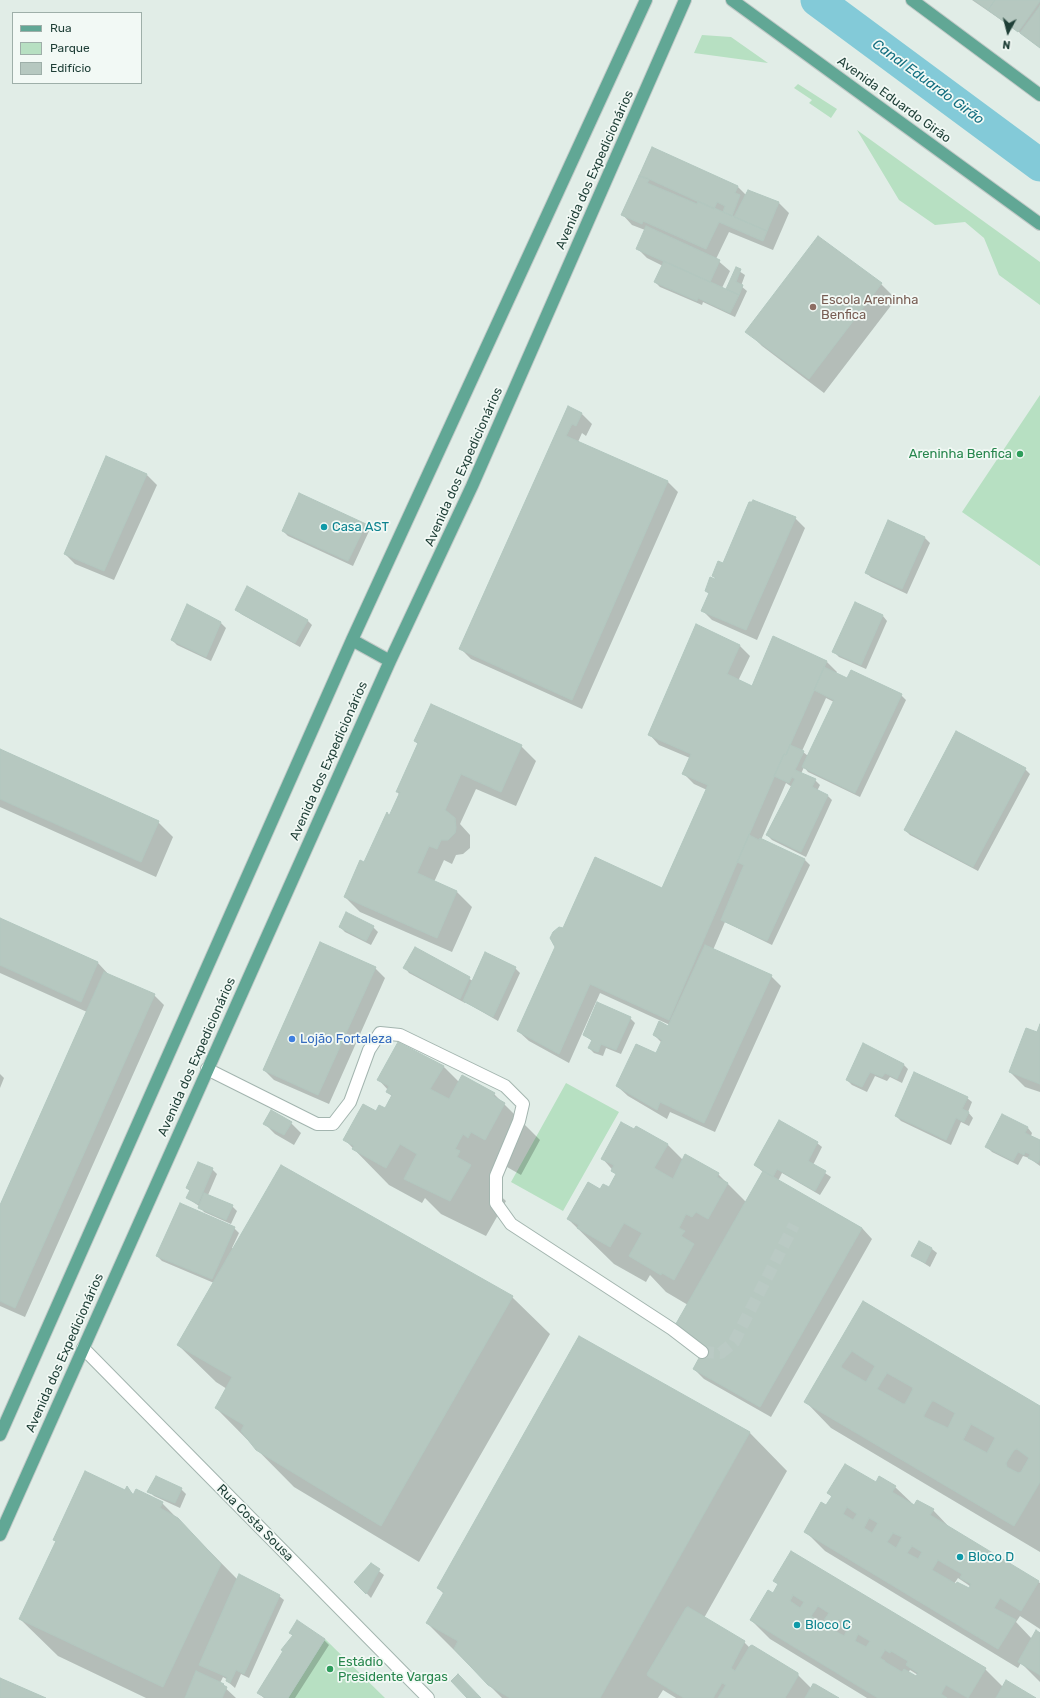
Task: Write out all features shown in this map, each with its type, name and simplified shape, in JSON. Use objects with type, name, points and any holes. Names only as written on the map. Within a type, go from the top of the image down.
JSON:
[{"type":"main road","name":"Avenida dos Expedicionários","points":[[0,1435],[352,640],[646,0]]},
{"type":"main road","name":"Avenida dos Expedicionários","points":[[0,1535],[82,1348],[390,661],[472,486],[685,0]]},
{"type":"main road","name":"Avenida Eduardo Girão","points":[[732,0],[1040,224]]},
{"type":"main road","points":[[912,0],[1040,95]]},
{"type":"main road","points":[[352,640],[390,661]]},
{"type":"street","points":[[207,1069],[317,1124],[333,1124],[350,1102],[369,1050],[380,1033],[400,1035],[505,1086],[523,1104],[519,1121],[496,1176],[496,1203],[511,1224],[672,1329],[702,1352]]},
{"type":"street","name":"Rua Costa Sousa","points":[[82,1348],[428,1698]]},
{"type":"green space","points":[[702,35],[731,37],[768,63],[694,53]]},
{"type":"green space","points":[[798,84],[837,109],[831,118],[809,103],[812,100],[794,88]]},
{"type":"green space","points":[[857,130],[1040,262],[1040,305],[999,275],[984,238],[965,222],[935,225],[899,200]]},
{"type":"green space","name":"Areninha Benfica","points":[[1040,395],[1040,566],[962,512]]},
{"type":"green space","points":[[566,1083],[619,1112],[563,1211],[511,1182]]},
{"type":"green space","name":"Estádio Presidente Vargas","points":[[325,1639],[385,1698],[288,1698]]},
{"type":"building","points":[[974,0],[995,0],[988,10]]},
{"type":"building","points":[[995,0],[1040,1],[1018,32],[988,10]]},
{"type":"building","points":[[1040,6],[1040,48],[1020,33]]},
{"type":"building","points":[[652,147],[738,186],[735,193],[740,195],[732,216],[723,212],[725,206],[717,202],[714,209],[647,178],[639,176]]},
{"type":"building","points":[[639,176],[649,180],[647,183],[697,204],[698,201],[767,231],[763,241],[719,222],[706,249],[643,221],[642,224],[621,215]]},
{"type":"building","points":[[748,190],[779,202],[767,231],[734,217]]},
{"type":"building","points":[[646,226],[720,260],[710,282],[636,249]]},
{"type":"building","name":"Escola Areninha Benfica","points":[[818,236],[882,283],[809,379],[745,332]]},
{"type":"building","points":[[664,261],[739,295],[730,313],[698,298],[697,301],[654,282]]},
{"type":"building","points":[[736,267],[741,269],[736,282],[743,285],[739,295],[726,289]]},
{"type":"building","points":[[568,406],[582,413],[576,426],[572,424],[566,436],[668,481],[572,700],[459,649]]},
{"type":"building","points":[[106,456],[147,474],[104,571],[64,554]]},
{"type":"building","name":"Casa AST","points":[[299,493],[366,524],[348,561],[282,531]]},
{"type":"building","points":[[753,500],[796,517],[746,630],[701,611],[709,593],[705,591],[710,577],[716,578],[712,576],[718,561],[723,563],[749,502],[752,502]]},
{"type":"building","points":[[888,520],[925,537],[902,589],[865,573]]},
{"type":"building","points":[[247,586],[308,620],[295,643],[235,610]]},
{"type":"building","points":[[855,602],[883,615],[861,665],[832,652]]},
{"type":"building","points":[[187,604],[221,622],[206,657],[171,640]]},
{"type":"building","points":[[696,624],[740,645],[727,674],[752,686],[773,636],[827,661],[786,755],[784,754],[669,1020],[590,984],[559,1054],[517,1031],[555,947],[550,938],[553,932],[559,927],[563,928],[595,857],[662,888],[708,785],[682,774],[691,754],[648,735]]},
{"type":"building","points":[[824,667],[847,678],[851,670],[902,694],[855,793],[802,767],[834,700],[814,690]]},
{"type":"building","points":[[431,704],[522,745],[501,792],[461,774],[445,810],[455,818],[455,833],[448,840],[441,840],[437,849],[429,846],[417,873],[457,891],[437,938],[344,897],[360,860],[364,862],[387,812],[389,816],[400,792],[396,792],[418,743],[414,741]]},
{"type":"building","points":[[956,731],[1026,768],[973,867],[904,830]]},
{"type":"building","points":[[790,745],[804,751],[795,770],[816,779],[812,787],[828,795],[801,852],[766,835],[795,779],[792,777],[789,783],[774,776],[784,754],[786,755]]},
{"type":"building","points":[[0,749],[159,821],[141,862],[0,799]]},
{"type":"building","points":[[749,835],[759,840],[760,838],[805,859],[767,941],[721,920],[744,865],[737,862]]},
{"type":"building","points":[[346,912],[374,926],[366,941],[339,927]]},
{"type":"building","points":[[0,918],[98,962],[81,1002],[0,965]]},
{"type":"building","points":[[320,942],[376,967],[318,1095],[263,1070]]},
{"type":"building","points":[[705,945],[772,975],[704,1123],[660,1102],[657,1110],[616,1086],[636,1044],[656,1053],[662,1040],[653,1035],[659,1021],[668,1026]]},
{"type":"building","points":[[415,947],[470,977],[460,999],[403,968]]},
{"type":"building","points":[[485,952],[516,967],[493,1017],[463,1001]]},
{"type":"building","points":[[104,972],[155,994],[15,1308],[0,1301],[0,1205]]},
{"type":"building","points":[[597,1002],[631,1017],[616,1050],[601,1044],[598,1052],[588,1048],[592,1040],[583,1035]]},
{"type":"building","points":[[1040,1024],[1040,1084],[1009,1072],[1026,1028],[1037,1032]]},
{"type":"building","points":[[398,1042],[444,1066],[430,1089],[449,1099],[462,1075],[495,1093],[493,1096],[505,1103],[485,1140],[471,1132],[468,1138],[463,1134],[455,1149],[460,1151],[457,1157],[471,1165],[450,1201],[404,1179],[417,1154],[400,1144],[386,1168],[352,1149],[354,1146],[343,1140],[363,1104],[376,1111],[379,1105],[385,1108],[392,1095],[386,1092],[389,1086],[377,1080]]},
{"type":"building","points":[[863,1043],[904,1064],[897,1079],[885,1073],[882,1077],[870,1072],[862,1087],[846,1080]]},
{"type":"building","points":[[914,1072],[968,1097],[962,1109],[969,1112],[964,1122],[956,1118],[946,1140],[895,1116]]},
{"type":"building","points":[[271,1110],[292,1122],[284,1135],[263,1124]]},
{"type":"building","points":[[1002,1114],[1028,1127],[1025,1133],[1040,1140],[1040,1158],[1038,1163],[1028,1158],[1030,1154],[1025,1152],[1024,1155],[1018,1152],[1013,1161],[985,1147]]},
{"type":"building","points":[[779,1120],[818,1142],[808,1161],[826,1171],[815,1191],[777,1169],[773,1177],[754,1165]]},
{"type":"building","points":[[621,1122],[634,1129],[636,1126],[668,1144],[654,1168],[673,1179],[685,1154],[719,1173],[717,1177],[728,1183],[708,1219],[696,1212],[692,1217],[686,1214],[679,1228],[685,1231],[681,1236],[694,1244],[674,1280],[662,1273],[661,1275],[629,1256],[642,1233],[624,1223],[610,1247],[577,1228],[579,1225],[567,1219],[588,1182],[600,1189],[603,1184],[609,1187],[616,1174],[611,1171],[614,1165],[601,1159]]},
{"type":"building","points":[[198,1162],[213,1168],[198,1204],[186,1198],[190,1190],[186,1188]]},
{"type":"building","points":[[281,1165],[513,1296],[381,1526],[256,1450],[241,1431],[244,1425],[215,1408],[232,1377],[177,1345]]},
{"type":"building","points":[[763,1171],[862,1228],[760,1407],[693,1369],[705,1347],[673,1329]]},
{"type":"building","points":[[204,1193],[233,1205],[226,1220],[198,1208]]},
{"type":"building","points":[[180,1203],[235,1227],[212,1279],[156,1256]]},
{"type":"building","points":[[919,1241],[932,1248],[925,1263],[911,1256]]},
{"type":"building","points":[[863,1301],[1040,1406],[1040,1482],[1014,1526],[804,1402]],"holes":[[[852,1351],[875,1366],[866,1382],[841,1366]],[[887,1373],[913,1389],[905,1404],[877,1389]],[[932,1401],[955,1413],[948,1428],[924,1417]],[[971,1424],[995,1438],[987,1453],[963,1440]],[[1017,1449],[1029,1458],[1021,1472],[1018,1473],[1007,1467],[1006,1463],[1014,1450]]]},
{"type":"building","points":[[579,1336],[750,1432],[600,1698],[510,1698],[488,1685],[454,1649],[458,1641],[426,1623],[444,1592],[437,1588]]},
{"type":"building","name":"Bloco D","points":[[845,1464],[876,1482],[879,1476],[896,1486],[892,1492],[914,1505],[917,1500],[934,1509],[930,1515],[1039,1581],[1021,1611],[1000,1598],[994,1608],[1016,1620],[998,1649],[804,1532],[821,1502],[826,1505],[832,1496],[827,1493]],"holes":[[[847,1507],[857,1514],[853,1520],[843,1514]],[[869,1518],[878,1523],[872,1533],[864,1528]],[[893,1533],[902,1537],[896,1548],[887,1542]],[[912,1546],[922,1552],[918,1559],[907,1553]],[[938,1560],[962,1574],[960,1578],[971,1584],[969,1588],[957,1582],[956,1584],[932,1570]]]},
{"type":"building","points":[[85,1471],[125,1490],[127,1486],[133,1495],[136,1489],[163,1502],[160,1508],[178,1518],[221,1564],[163,1687],[19,1619],[56,1541],[53,1540]]},
{"type":"building","points":[[156,1476],[182,1488],[175,1503],[147,1492]]},
{"type":"building","name":"Bloco C","points":[[791,1551],[986,1668],[968,1698],[946,1685],[941,1694],[947,1698],[878,1698],[750,1620],[768,1590],[773,1593],[778,1584],[773,1581]],"holes":[[[793,1595],[804,1602],[800,1608],[790,1601]],[[818,1606],[829,1613],[822,1623],[811,1616]],[[839,1620],[849,1626],[844,1636],[833,1630]],[[858,1634],[870,1641],[866,1647],[855,1641]],[[885,1650],[890,1653],[891,1651],[908,1661],[906,1665],[918,1673],[916,1676],[904,1669],[902,1672],[880,1658]]]},
{"type":"building","points":[[371,1563],[380,1569],[366,1594],[354,1582]]},
{"type":"building","points":[[239,1574],[280,1595],[244,1674],[236,1670],[230,1683],[226,1681],[227,1677],[199,1665]]},
{"type":"building","points":[[688,1607],[745,1641],[731,1668],[735,1671],[752,1645],[798,1673],[798,1676],[785,1698],[718,1698],[726,1685],[722,1683],[713,1698],[684,1698],[648,1676],[647,1674]]},
{"type":"building","points":[[297,1620],[325,1639],[288,1698],[266,1698],[257,1693],[283,1651],[281,1650],[293,1635],[289,1633]]},
{"type":"building","points":[[1036,1630],[1040,1633],[1040,1675],[1018,1662]]},
{"type":"building","points":[[196,1671],[224,1684],[223,1685],[227,1687],[222,1698],[185,1698]]},
{"type":"building","points":[[458,1674],[481,1698],[467,1698],[451,1681]]},
{"type":"building","points":[[0,1678],[46,1698],[0,1698]]},
{"type":"building","points":[[1006,1680],[1036,1698],[996,1698]]},
{"type":"building","points":[[813,1684],[815,1684],[839,1698],[805,1698]]},
{"type":"waterway","name":"Canal Eduardo Girão","points":[[817,0],[1040,165]]},
{"type":"tunnel","points":[[702,1352],[721,1353],[734,1342],[794,1225]]},
{"type":"place","name":"Escola Areninha Benfica","points":[[813,307]]},
{"type":"place","name":"Areninha Benfica","points":[[1020,454]]},
{"type":"place","name":"Casa AST","points":[[324,527]]},
{"type":"place","name":"Lojão Fortaleza","points":[[292,1039]]},
{"type":"place","name":"Bloco D","points":[[960,1557]]},
{"type":"place","name":"Bloco C","points":[[797,1625]]},
{"type":"place","name":"Estádio Presidente Vargas","points":[[330,1669]]}]
